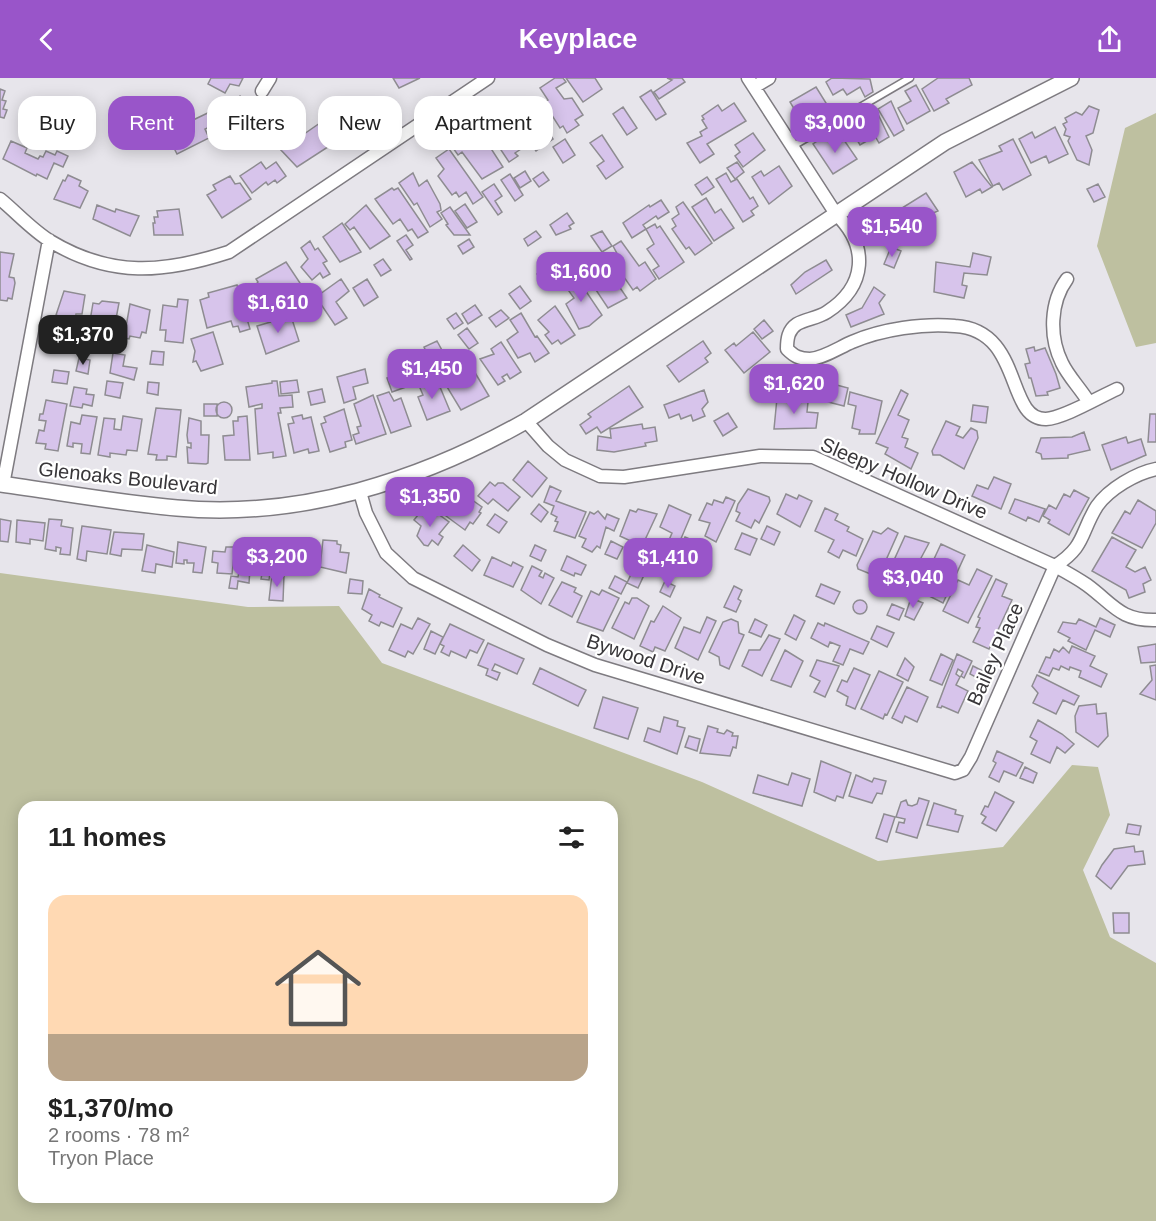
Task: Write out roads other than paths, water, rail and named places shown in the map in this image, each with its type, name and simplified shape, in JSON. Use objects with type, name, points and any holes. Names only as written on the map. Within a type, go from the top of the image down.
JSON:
[{"type":"street","points":[[262,91],[270,78]]},
{"type":"street","points":[[0,199],[49,240],[79,255],[116,267],[151,270],[187,265],[228,252],[488,78]]},
{"type":"street","points":[[769,78],[751,82],[836,214],[850,227],[860,257],[859,271],[845,299],[825,314],[796,325],[787,336],[787,349],[796,357],[812,359],[854,341],[881,333],[956,326],[974,329],[1001,349],[1020,399],[1030,414],[1044,419],[1064,416],[1088,401],[1117,389]]},
{"type":"street","name":"Glenoaks Boulevard","points":[[2,485],[178,508],[226,510],[278,507],[360,492],[416,474],[476,450],[526,421],[945,142],[1063,80]]},
{"type":"street","points":[[2,485],[49,240]]},
{"type":"street","points":[[1067,279],[1058,291],[1053,311],[1056,348],[1063,365],[1088,401]]},
{"type":"street","name":"Sleepy Hollow Drive","points":[[526,421],[548,446],[565,460],[600,476],[624,477],[760,456],[813,457],[1055,566],[1089,586],[1107,604],[1125,616],[1156,620]]},
{"type":"street","points":[[1055,566],[1073,554],[1098,506],[1116,488],[1156,469]]},
{"type":"street","name":"Bywood Drive","points":[[360,492],[366,513],[386,553],[413,578],[547,645],[596,665],[947,772],[963,770],[971,757]]},
{"type":"street","name":"Bailey Place","points":[[971,757],[1055,566]]},
{"type":"lane","points":[[792,146],[910,78]]}]
